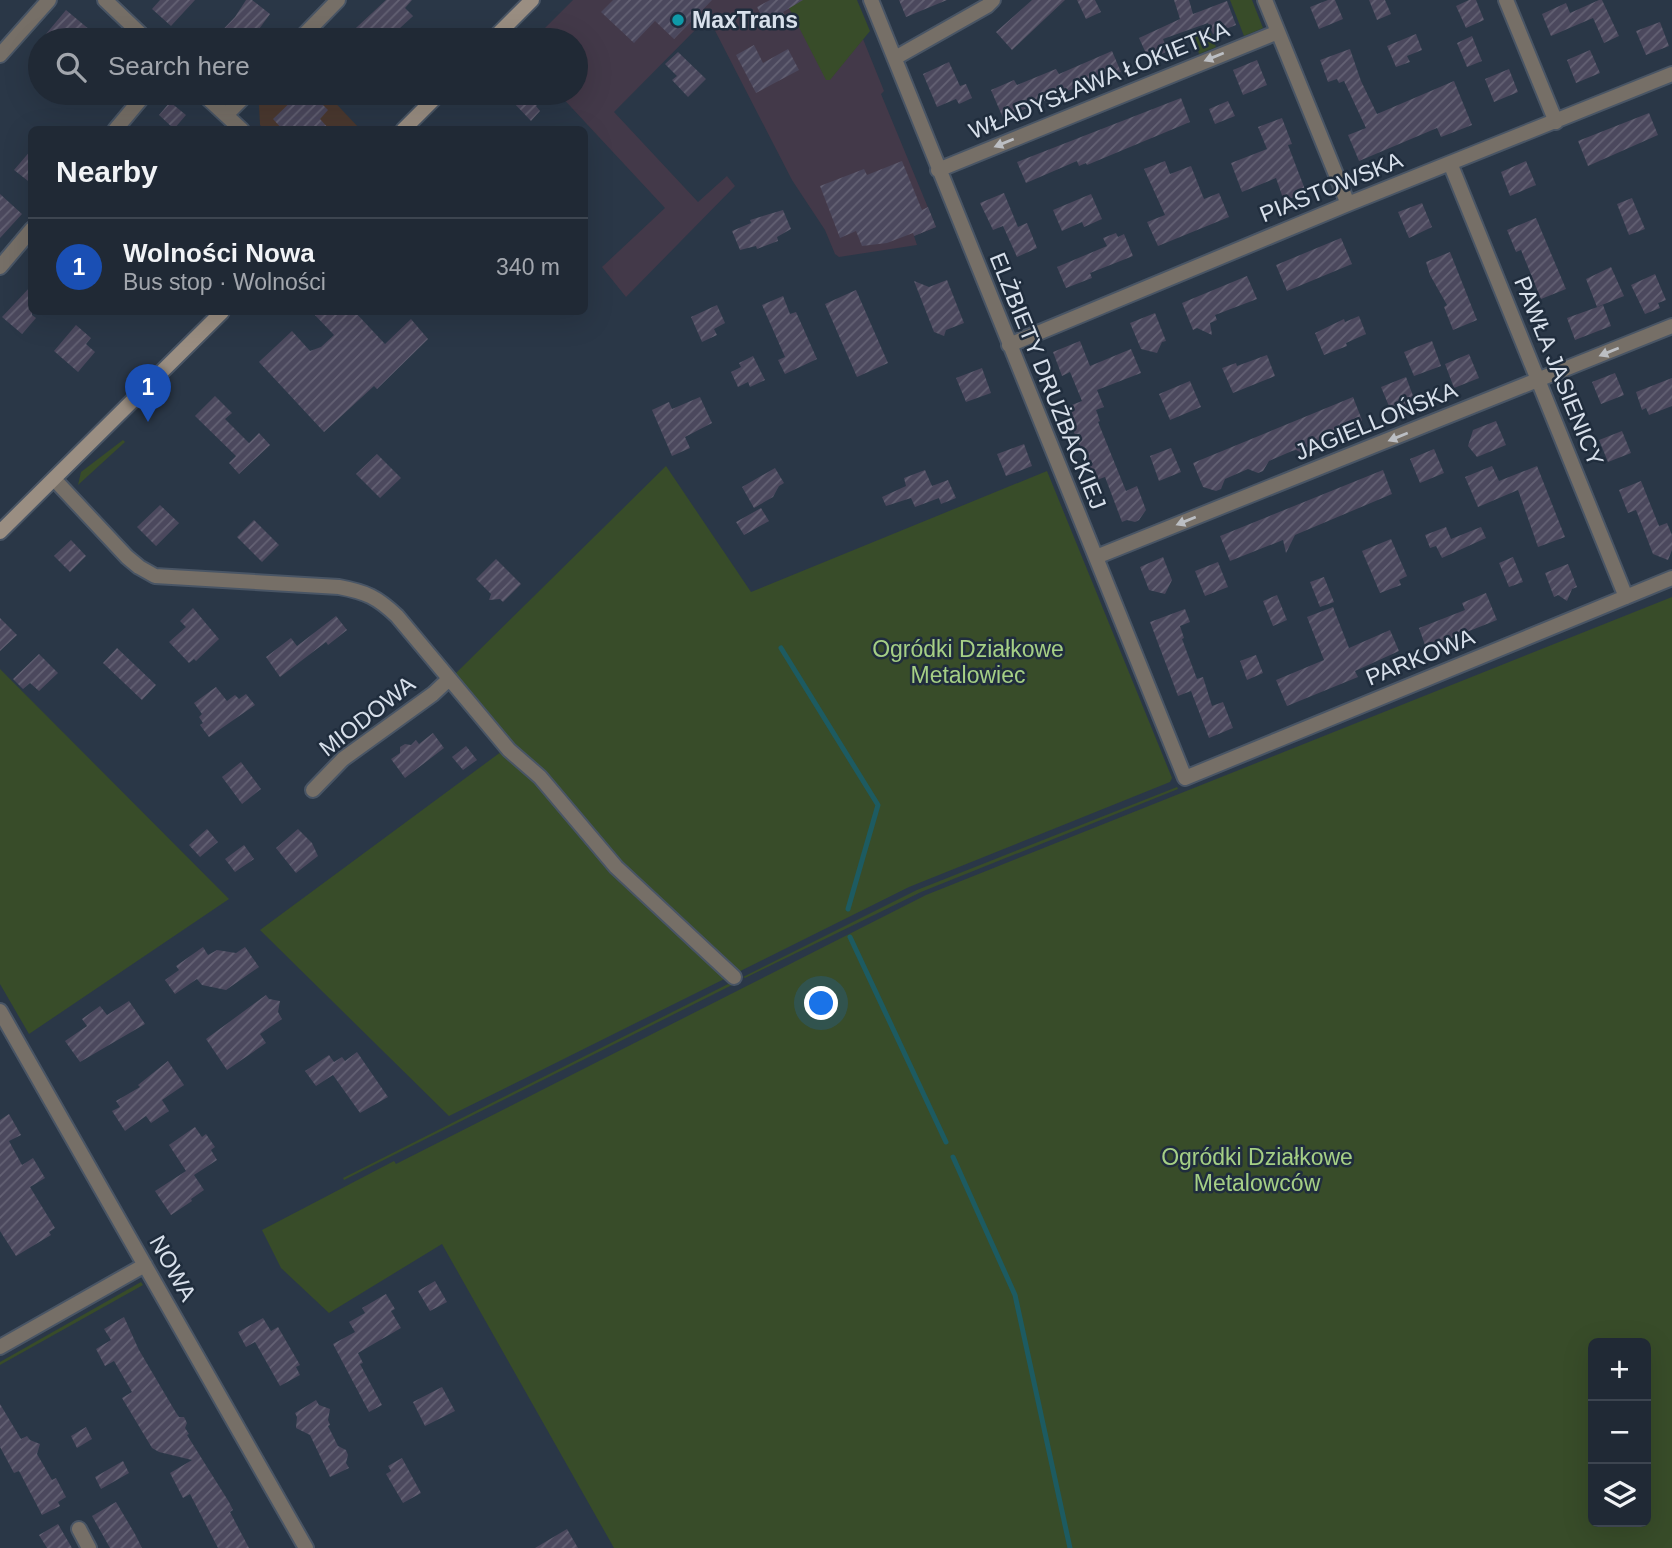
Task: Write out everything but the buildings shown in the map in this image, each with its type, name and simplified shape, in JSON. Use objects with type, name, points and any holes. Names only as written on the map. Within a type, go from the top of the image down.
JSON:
[{"type":"main road","points":[[504,28],[533,0]]},
{"type":"main road","points":[[407,126],[428,105]]},
{"type":"main road","points":[[0,532],[219,315]]},
{"type":"street","points":[[0,55],[49,0]]},
{"type":"street","points":[[311,28],[338,0]]},
{"type":"street","name":"ELŻBIETY DRUŻBACKIEJ","points":[[871,0],[1185,778]]},
{"type":"street","points":[[895,58],[993,0]]},
{"type":"street","points":[[1265,0],[1349,204]]},
{"type":"street","points":[[1506,0],[1556,122]]},
{"type":"street","points":[[111,2],[135,28]]},
{"type":"street","name":"WŁADYSŁAWA ŁOKIETKA","points":[[938,170],[1278,32]]},
{"type":"street","name":"PIASTOWSKA","points":[[1009,345],[1672,74]]},
{"type":"street","points":[[118,126],[136,105]]},
{"type":"street","points":[[215,105],[238,126]]},
{"type":"street","points":[[226,115],[236,105]]},
{"type":"street","name":"PAWŁA JASIENICY","points":[[1450,163],[1626,597]]},
{"type":"street","points":[[0,267],[28,234]]},
{"type":"street","name":"JAGIELLOŃSKA","points":[[1097,557],[1672,326]]},
{"type":"street","points":[[54,479],[127,557],[155,576],[339,587],[364,592],[384,603],[509,750],[540,777],[616,867],[734,977]]},
{"type":"street","name":"PARKOWA","points":[[1185,778],[1672,579]]},
{"type":"street","name":"MIODOWA","points":[[313,790],[343,759],[433,694],[449,679]]},
{"type":"street","name":"NOWA","points":[[0,1011],[306,1548]]},
{"type":"street","points":[[0,1347],[145,1265]]},
{"type":"street","points":[[79,1529],[89,1548]]},
{"type":"shaded area","points":[[573,0],[792,0],[830,79],[863,39],[884,91],[881,94],[936,227],[914,236],[917,245],[839,257],[835,254],[825,230],[792,180],[708,17],[614,112],[698,202],[727,176],[735,186],[626,297],[602,267],[665,208],[569,105],[588,105],[588,28],[545,28]]},
{"type":"shaded area","points":[[259,105],[337,105],[357,126],[261,126]]},
{"type":"green space","points":[[792,0],[857,0],[870,31],[830,80],[826,80],[789,8]]},
{"type":"green space","points":[[1230,0],[1252,0],[1263,28],[1244,36]]},
{"type":"green space","points":[[1208,28],[1216,47],[1199,54],[1194,34]]},
{"type":"green space","points":[[123,440],[125,442],[78,485],[81,472]]},
{"type":"green space","name":"Ogródki Działkowe Metalowiec","points":[[666,466],[751,592],[1047,471],[1172,778],[1170,782],[909,887],[449,1116],[260,930],[513,743],[466,694],[454,675]]},
{"type":"green space","name":"Ogródki Działkowe Metalowców","points":[[1672,597],[1672,1548],[614,1548],[442,1244],[329,1313],[281,1268],[262,1230],[394,1161],[396,1164],[926,895]]},
{"type":"green space","points":[[0,669],[229,899],[29,1034],[0,984]]},
{"type":"green space","points":[[1177,787],[1178,789],[921,892],[743,977],[917,890]]},
{"type":"green space","points":[[732,982],[734,984],[344,1180],[343,1178]]},
{"type":"green space","points":[[141,1282],[143,1285],[0,1365],[0,1362]]},
{"type":"waterway","points":[[781,648],[878,805],[848,909]]},
{"type":"waterway","points":[[850,937],[946,1142]]},
{"type":"waterway","points":[[953,1157],[1015,1295],[1070,1548]]},
{"type":"place","name":"MaxTrans","points":[[678,20]]},
{"type":"place","name":"Wolności Nowa","points":[[148,422]]}]
